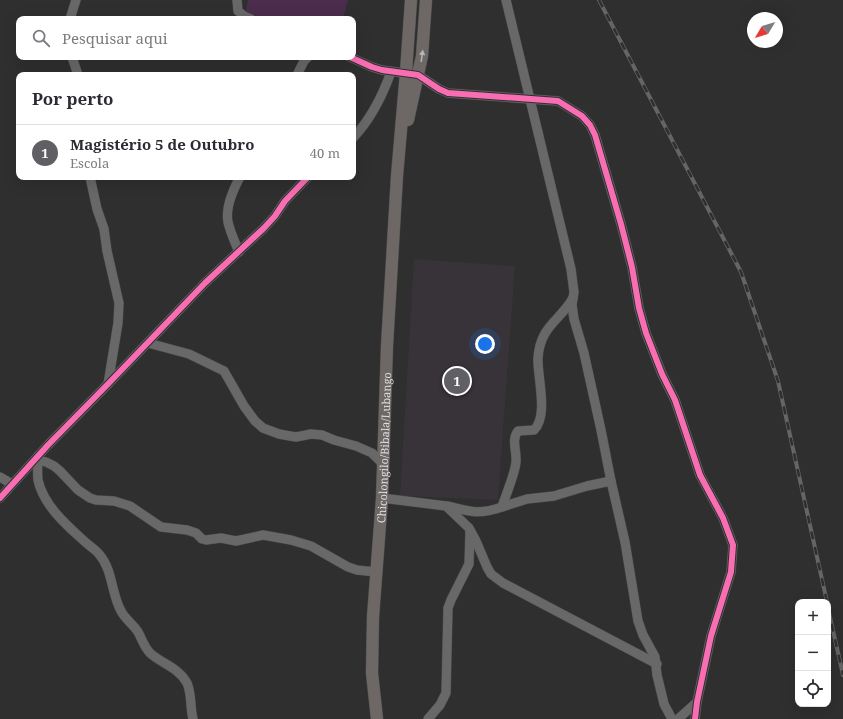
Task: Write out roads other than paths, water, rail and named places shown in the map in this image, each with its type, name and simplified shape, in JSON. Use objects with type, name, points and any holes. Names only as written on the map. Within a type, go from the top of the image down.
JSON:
[{"type":"main road","points":[[411,0],[412,74]]},
{"type":"main road","points":[[412,74],[422,56],[426,0]]},
{"type":"main road","name":"Chicolongilo/Bibala/Lubango","points":[[377,719],[373,689],[372,646],[382,498],[387,346],[396,176],[412,74]]},
{"type":"street","points":[[71,16],[76,0]]},
{"type":"street","points":[[506,0],[572,269],[572,305],[574,319],[584,353],[625,542],[638,621],[643,635],[655,657],[657,664],[657,676],[664,704],[672,719]]},
{"type":"street","points":[[235,1],[236,8],[240,13],[246,16]]},
{"type":"street","points":[[73,60],[77,72]]},
{"type":"street","points":[[298,72],[305,60]]},
{"type":"street","points":[[356,60],[372,67],[391,72],[412,74],[448,94],[558,101],[571,108],[586,120],[595,134],[621,224],[632,267],[639,308],[646,333],[662,374],[675,400],[700,475],[723,518],[733,545],[732,572],[711,636],[697,702],[695,719]]},
{"type":"street","points":[[356,134],[373,113],[382,96],[391,72]]},
{"type":"street","points":[[91,180],[97,209],[104,229],[107,251],[119,303],[118,323],[108,384]]},
{"type":"street","points":[[239,180],[232,195],[228,222],[239,252]]},
{"type":"street","points":[[0,498],[205,283],[264,228],[275,216],[285,201],[305,180]]},
{"type":"street","points":[[502,507],[516,462],[516,434],[518,431],[534,430],[539,422],[541,389],[538,357],[542,339],[551,324],[570,303],[573,296]]},
{"type":"street","points":[[148,343],[189,354],[224,371],[244,406],[255,421],[263,428],[279,434],[296,437],[311,434],[322,435],[372,453],[382,463]]},
{"type":"street","points":[[38,458],[54,466],[78,490],[90,498],[96,500],[114,501],[130,506],[161,527],[187,530],[196,533],[202,539],[206,540],[221,538],[236,541],[263,535],[291,540],[311,546],[348,567],[357,570],[376,572]]},
{"type":"street","points":[[38,458],[38,479],[43,495],[63,520],[99,554],[110,575],[121,610],[138,632],[145,647],[157,658],[181,674],[189,687],[190,707],[194,719]]},
{"type":"street","points":[[0,477],[12,484]]},
{"type":"street","points":[[382,498],[446,506],[478,513],[527,499],[554,496],[587,486],[611,481]]},
{"type":"street","points":[[446,506],[469,528],[476,541],[486,567],[496,578],[657,664]]},
{"type":"street","points":[[428,719],[440,705],[446,693],[448,608],[469,564],[469,528]]},
{"type":"street","points":[[678,719],[697,702]]},
{"type":"railway","points":[[599,0],[741,272],[778,381],[826,599]]},
{"type":"railway","points":[[831,621],[843,675]]},
{"type":"place","name":"Magistério 5 de Outubro","points":[[457,381]]}]
